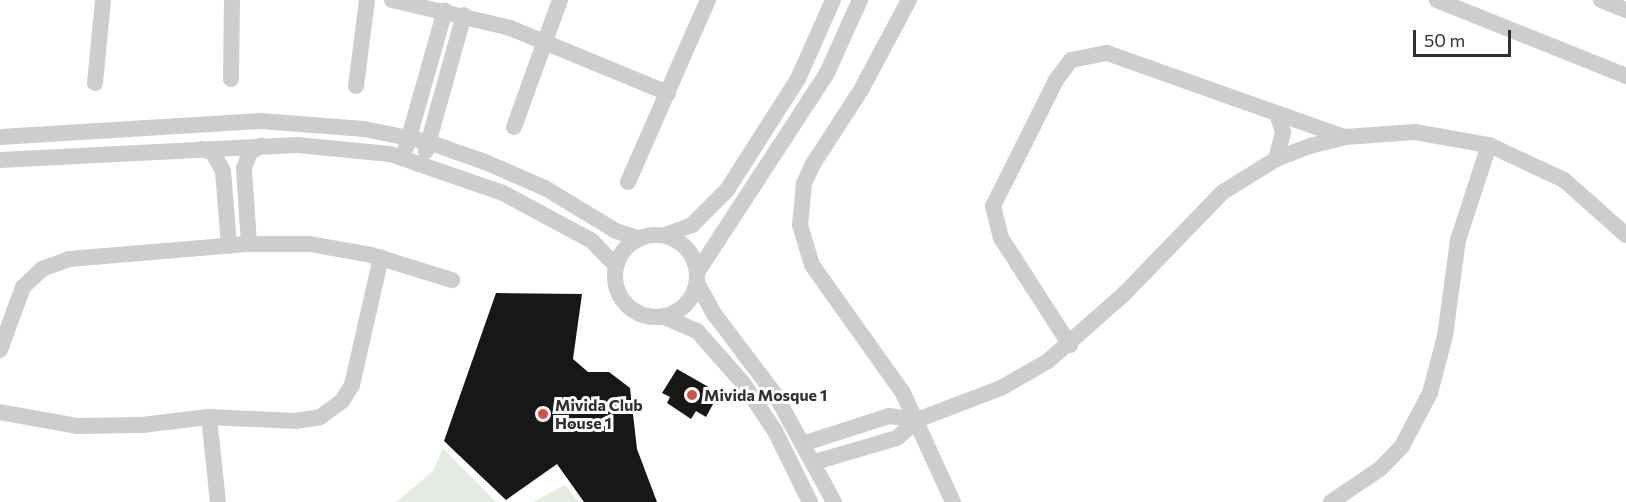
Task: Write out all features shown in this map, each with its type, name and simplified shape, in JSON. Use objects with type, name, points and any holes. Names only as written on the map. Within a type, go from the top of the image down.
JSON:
[{"type":"street","points":[[95,83],[104,0]]},
{"type":"street","points":[[231,79],[232,0]]},
{"type":"street","points":[[356,86],[367,0]]},
{"type":"street","points":[[392,0],[464,15],[546,41],[668,93]]},
{"type":"street","points":[[514,127],[560,0]]},
{"type":"street","points":[[628,182],[708,0]]},
{"type":"street","points":[[0,137],[261,121],[327,124],[428,142],[521,176],[616,231],[638,238],[665,235],[692,225],[727,190],[798,78],[833,0]]},
{"type":"street","points":[[638,238],[620,255],[616,266],[616,286],[625,303],[645,316],[664,316],[682,308],[698,277],[827,73],[860,0]]},
{"type":"street","points":[[909,0],[867,81],[813,164],[804,183],[800,225],[812,265],[870,341],[917,420],[953,502]]},
{"type":"street","points":[[1437,0],[1626,76]]},
{"type":"street","points":[[1601,0],[1626,10]]},
{"type":"street","points":[[403,158],[445,10]]},
{"type":"street","points":[[423,163],[464,15]]},
{"type":"street","points":[[1070,345],[1001,238],[993,217],[996,195],[1062,69],[1082,54],[1107,53],[1345,137]]},
{"type":"street","points":[[1276,159],[1283,141],[1277,114]]},
{"type":"street","points":[[815,462],[897,438],[917,420],[1001,388],[1070,345],[1199,212],[1276,159],[1345,137],[1415,132],[1489,144],[1563,180],[1626,234]]},
{"type":"street","points":[[1331,502],[1358,487],[1402,446],[1430,393],[1445,336],[1458,240],[1489,144]]},
{"type":"street","points":[[249,244],[244,162],[250,152],[268,145]]},
{"type":"street","points":[[0,160],[268,145],[339,147],[403,158],[423,163],[542,212],[597,245],[616,266]]},
{"type":"street","points":[[198,149],[213,153],[222,166],[229,246]]},
{"type":"street","points":[[665,235],[687,248],[698,277],[805,443],[834,502]]},
{"type":"street","points":[[0,350],[18,294],[51,265],[249,244],[310,244],[381,257],[452,280]]},
{"type":"street","points":[[0,412],[77,426],[142,425],[209,417],[307,420],[342,401],[357,370],[381,257]]},
{"type":"street","points":[[664,316],[697,331],[737,376],[775,431],[810,502]]},
{"type":"street","points":[[805,443],[889,416],[917,420]]},
{"type":"street","points":[[209,417],[218,502]]},
{"type":"shaded area","points":[[443,448],[496,502],[396,502],[433,471]]},
{"type":"shaded area","points":[[565,485],[579,502],[533,502]]},
{"type":"building","name":"Mivida Club House 1","points":[[496,293],[582,294],[573,359],[588,372],[609,372],[630,388],[637,449],[657,502],[584,502],[557,464],[506,500],[444,441]]},
{"type":"building","name":"Mivida Mosque 1","points":[[677,369],[719,393],[706,417],[696,411],[691,419],[667,403],[670,397],[662,393]]},
{"type":"place","name":"Mivida Mosque 1","points":[[692,395]]},
{"type":"place","name":"Mivida Club House 1","points":[[543,414]]}]
